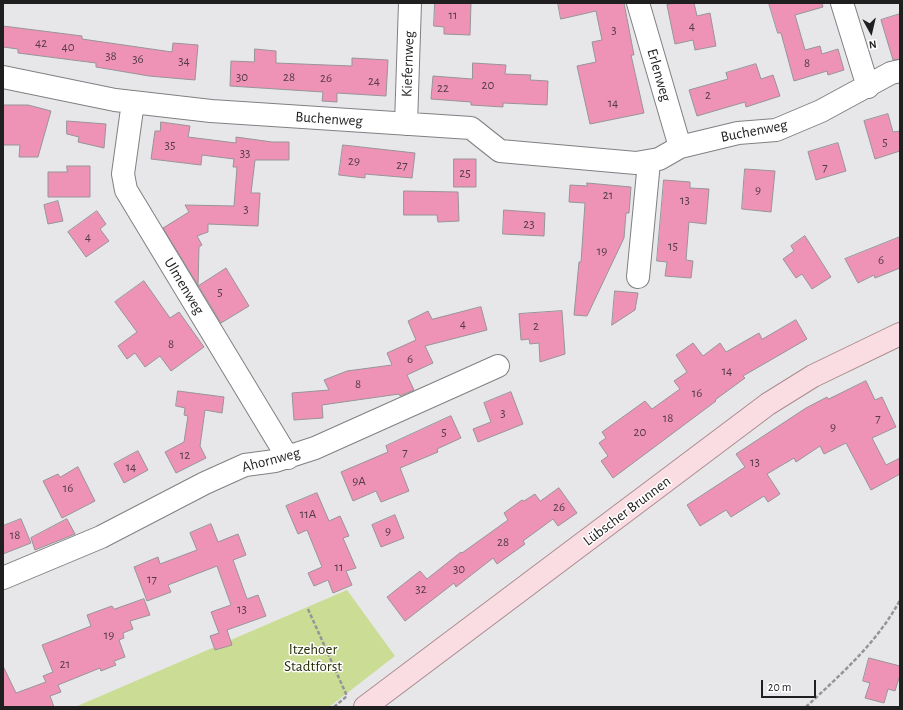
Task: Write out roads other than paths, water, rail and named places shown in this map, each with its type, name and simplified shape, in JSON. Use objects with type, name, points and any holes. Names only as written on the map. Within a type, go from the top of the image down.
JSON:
[{"type":"main road","name":"Lübscher Brunnen","points":[[358,704],[768,404],[813,376],[900,334]]},
{"type":"street","name":"Kiefernweg","points":[[406,124],[410,3]]},
{"type":"street","name":"Erlenweg","points":[[638,3],[680,147]]},
{"type":"street","points":[[842,3],[868,87]]},
{"type":"street","name":"Buchenweg","points":[[3,77],[71,92],[133,102],[211,111],[471,128],[500,151],[620,162],[649,162],[659,159],[680,147],[738,133],[776,130],[821,111],[892,73],[900,71]]},
{"type":"street","name":"Ulmenweg","points":[[133,102],[123,174],[126,190],[288,458]]},
{"type":"street","points":[[638,277],[649,162]]},
{"type":"street","name":"Ahornweg","points":[[3,578],[101,537],[205,483],[245,465],[288,458],[498,366]]},
{"type":"park label","name":"Itzehoer Stadtforst","points":[[313,658]]}]
